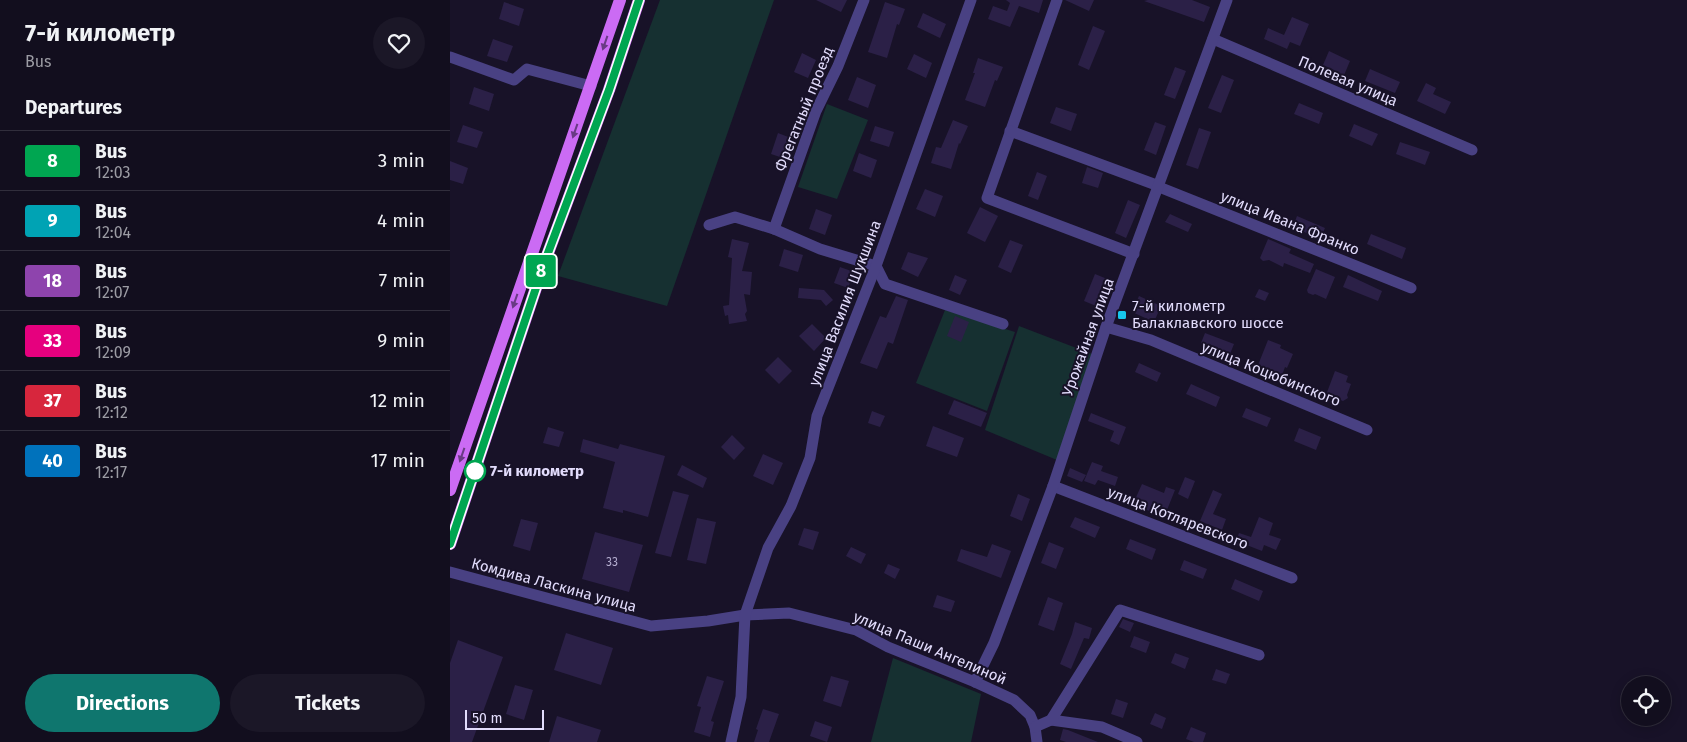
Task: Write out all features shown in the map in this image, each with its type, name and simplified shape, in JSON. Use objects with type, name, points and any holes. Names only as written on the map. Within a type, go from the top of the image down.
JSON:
[{"type":"main road","points":[[450,490],[620,0]]},
{"type":"main road","points":[[450,544],[545,261],[609,90],[639,0]]},
{"type":"street","name":"Фрегатный проезд","points":[[774,229],[816,112],[838,66],[864,0]]},
{"type":"street","name":"улица Василия Шукшина","points":[[731,742],[741,697],[745,615],[768,548],[791,506],[810,458],[817,416],[876,266],[971,0]]},
{"type":"street","points":[[1057,0],[987,198],[1134,254]]},
{"type":"street","name":"Урожайная улица","points":[[974,682],[994,643],[1053,486],[1106,327],[1227,0]]},
{"type":"street","name":"Полевая улица","points":[[1213,39],[1472,150]]},
{"type":"street","points":[[450,56],[514,80],[526,68],[591,86]]},
{"type":"street","name":"улица Ивана Франко","points":[[1010,131],[1159,187],[1411,288]]},
{"type":"street","points":[[709,224],[735,217],[774,229],[820,249],[876,266],[885,284],[1002,324]]},
{"type":"street","name":"улица Коцюбинского","points":[[1106,327],[1151,340],[1367,430]]},
{"type":"street","name":"улица Котляревского","points":[[1053,486],[1292,578]]},
{"type":"street","name":"Комдива Ласкина улица","points":[[450,572],[651,626]]},
{"type":"street","points":[[1051,720],[1120,610],[1260,655]]},
{"type":"street","name":"улица Паши Ангелиной","points":[[651,626],[708,621],[745,615],[790,613],[856,630],[888,647],[1014,700],[1030,715],[1035,727]]},
{"type":"street","points":[[1037,742],[1035,727],[1051,720],[1102,727],[1137,742]]},
{"type":"green space","points":[[660,0],[774,0],[667,306],[558,276]]},
{"type":"green space","points":[[827,104],[868,120],[837,199],[798,187]]},
{"type":"green space","points":[[945,310],[1015,332],[987,411],[916,383]]},
{"type":"green space","points":[[1019,326],[1092,354],[1057,460],[985,430]]},
{"type":"green space","points":[[893,658],[981,694],[971,742],[871,742]]},
{"type":"building","points":[[816,0],[847,0],[841,12]]},
{"type":"building","points":[[1006,0],[1043,0],[1039,13],[1019,6],[1010,27],[988,19],[993,6],[1007,11],[1010,3]]},
{"type":"building","points":[[1065,0],[1094,0],[1089,11]]},
{"type":"building","points":[[1192,0],[1210,7],[1204,22],[1144,1]]},
{"type":"building","points":[[504,2],[524,9],[519,26],[499,19]]},
{"type":"building","points":[[885,2],[905,9],[899,25],[897,24],[887,58],[868,52]]},
{"type":"building","points":[[923,13],[946,24],[940,38],[917,27]]},
{"type":"building","points":[[1292,17],[1309,24],[1300,46],[1290,42],[1287,49],[1264,39],[1268,28],[1284,35]]},
{"type":"building","points":[[1093,26],[1105,31],[1089,70],[1078,65]]},
{"type":"building","points":[[493,39],[513,46],[507,62],[487,56]]},
{"type":"building","points":[[1329,51],[1350,61],[1342,80],[1332,76],[1334,70],[1323,65]]},
{"type":"building","points":[[802,53],[816,60],[808,78],[794,72]]},
{"type":"building","points":[[914,54],[932,63],[926,78],[907,69]]},
{"type":"building","points":[[978,58],[1003,67],[997,81],[995,80],[985,107],[965,100],[975,73],[973,73]]},
{"type":"building","points":[[1175,67],[1186,71],[1175,99],[1164,95]]},
{"type":"building","points":[[1370,69],[1400,82],[1395,93],[1365,81]]},
{"type":"building","points":[[1222,75],[1234,80],[1221,113],[1208,108]]},
{"type":"building","points":[[857,77],[876,85],[868,108],[848,100]]},
{"type":"building","points":[[1426,83],[1436,88],[1433,94],[1451,102],[1445,114],[1417,101]]},
{"type":"building","points":[[474,87],[494,94],[489,111],[469,104]]},
{"type":"building","points":[[1299,103],[1323,113],[1319,124],[1294,114]]},
{"type":"building","points":[[1056,107],[1077,114],[1071,131],[1050,123]]},
{"type":"building","points":[[953,120],[968,126],[959,143],[951,169],[931,163],[936,147],[941,148]]},
{"type":"building","points":[[1155,122],[1166,126],[1156,155],[1144,150]]},
{"type":"building","points":[[1354,124],[1378,134],[1372,146],[1349,136]]},
{"type":"building","points":[[463,125],[483,132],[477,148],[457,142]]},
{"type":"building","points":[[875,126],[894,132],[889,147],[870,141]]},
{"type":"building","points":[[1199,128],[1211,132],[1198,169],[1186,165]]},
{"type":"building","points":[[778,133],[796,140],[789,160],[771,154]]},
{"type":"building","points":[[1400,142],[1430,152],[1425,165],[1396,154]]},
{"type":"building","points":[[859,153],[877,160],[871,178],[853,171]]},
{"type":"building","points":[[450,161],[468,168],[463,184],[450,180]]},
{"type":"building","points":[[1087,167],[1103,173],[1098,188],[1082,183]]},
{"type":"building","points":[[1037,172],[1047,176],[1038,200],[1028,196]]},
{"type":"building","points":[[925,189],[943,196],[935,217],[916,209]]},
{"type":"building","points":[[1128,200],[1140,205],[1126,238],[1115,233]]},
{"type":"building","points":[[980,207],[998,216],[985,242],[967,233]]},
{"type":"building","points":[[816,209],[832,215],[825,235],[809,229]]},
{"type":"building","points":[[1170,214],[1192,224],[1188,232],[1165,222]]},
{"type":"building","points":[[1297,216],[1325,228],[1320,239],[1293,227]]},
{"type":"building","points":[[1371,234],[1406,248],[1402,259],[1367,244]]},
{"type":"building","points":[[732,239],[749,243],[742,271],[752,272],[750,295],[744,294],[747,321],[729,324],[728,315],[725,316],[723,306],[729,305],[732,258],[728,257]]},
{"type":"building","points":[[1268,239],[1291,249],[1289,253],[1314,264],[1310,273],[1284,263],[1283,267],[1269,260],[1263,261],[1260,258]]},
{"type":"building","points":[[1010,240],[1023,245],[1011,273],[998,267]]},
{"type":"building","points":[[784,249],[803,255],[798,272],[779,266]]},
{"type":"building","points":[[908,252],[928,258],[918,277],[901,269]]},
{"type":"building","points":[[840,267],[854,272],[848,288],[834,283]]},
{"type":"building","points":[[1316,269],[1335,277],[1326,299],[1308,293],[1307,290]]},
{"type":"building","points":[[1095,274],[1112,281],[1101,308],[1084,301]]},
{"type":"building","points":[[955,275],[967,280],[960,295],[949,290]]},
{"type":"building","points":[[1348,275],[1382,291],[1378,301],[1343,287]]},
{"type":"building","points":[[799,288],[824,290],[833,300],[826,306],[821,300],[798,298]]},
{"type":"building","points":[[1259,289],[1269,293],[1265,301],[1255,297]]},
{"type":"building","points":[[896,296],[908,300],[893,344],[888,342],[877,369],[860,363],[880,316],[886,318]]},
{"type":"building","points":[[1139,296],[1161,306],[1154,322],[1132,312]]},
{"type":"building","points":[[955,316],[969,322],[961,342],[947,336]]},
{"type":"building","points":[[812,324],[826,338],[814,351],[799,336]]},
{"type":"building","points":[[1205,333],[1234,344],[1230,354],[1201,343]]},
{"type":"building","points":[[1268,340],[1281,345],[1280,348],[1293,354],[1282,375],[1258,365]]},
{"type":"building","points":[[778,357],[792,371],[779,384],[765,370]]},
{"type":"building","points":[[1139,363],[1161,373],[1157,382],[1135,372]]},
{"type":"building","points":[[1335,371],[1348,376],[1346,382],[1351,384],[1347,395],[1348,398],[1343,401],[1326,395]]},
{"type":"building","points":[[1191,384],[1220,397],[1216,407],[1186,394]]},
{"type":"building","points":[[954,400],[987,413],[981,427],[948,414]]},
{"type":"building","points":[[1246,408],[1271,418],[1267,427],[1242,417]]},
{"type":"building","points":[[872,411],[885,416],[880,427],[868,423]]},
{"type":"building","points":[[1091,413],[1126,427],[1119,445],[1110,441],[1114,431],[1088,421]]},
{"type":"building","points":[[933,426],[964,438],[957,457],[926,446]]},
{"type":"building","points":[[548,427],[564,432],[559,447],[543,443]]},
{"type":"building","points":[[1299,428],[1321,437],[1316,450],[1294,441]]},
{"type":"building","points":[[732,435],[745,448],[734,460],[721,447]]},
{"type":"building","points":[[583,439],[618,449],[620,444],[665,456],[648,517],[623,510],[623,513],[603,508],[615,462],[580,452]]},
{"type":"building","points":[[763,454],[783,463],[773,485],[753,476]]},
{"type":"building","points":[[1092,462],[1103,466],[1101,471],[1118,477],[1115,486],[1098,480],[1095,485],[1084,481]]},
{"type":"building","points":[[682,465],[707,478],[703,488],[677,475]]},
{"type":"building","points":[[1070,468],[1086,475],[1082,482],[1067,476]]},
{"type":"building","points":[[1185,477],[1195,481],[1188,499],[1178,494]]},
{"type":"building","points":[[1142,484],[1164,493],[1166,487],[1175,490],[1165,515],[1155,510],[1154,513],[1133,504]]},
{"type":"building","points":[[1213,490],[1222,494],[1213,514],[1226,519],[1222,530],[1200,521]]},
{"type":"building","points":[[673,491],[689,495],[671,557],[655,553]]},
{"type":"building","points":[[1018,494],[1030,499],[1022,521],[1010,516]]},
{"type":"building","points":[[1075,517],[1100,527],[1095,538],[1070,527]]},
{"type":"building","points":[[1259,517],[1273,523],[1269,535],[1281,539],[1276,550],[1264,545],[1262,551],[1244,544],[1243,547],[1235,545],[1239,533],[1251,537]]},
{"type":"building","points":[[697,518],[716,522],[706,564],[687,560]]},
{"type":"building","points":[[521,519],[538,523],[530,551],[513,546]]},
{"type":"building","points":[[804,528],[819,532],[813,550],[798,545]]},
{"type":"building","points":[[595,532],[643,545],[629,592],[582,579]]},
{"type":"building","points":[[1130,539],[1156,549],[1152,560],[1126,549]]},
{"type":"building","points":[[1049,542],[1064,548],[1056,569],[1041,563]]},
{"type":"building","points":[[992,544],[1011,551],[1001,578],[957,561],[961,549],[987,557]]},
{"type":"building","points":[[851,547],[866,554],[861,564],[846,556]]},
{"type":"building","points":[[1184,560],[1207,569],[1203,579],[1180,570]]},
{"type":"building","points":[[888,564],[900,569],[895,579],[884,573]]},
{"type":"building","points":[[1235,579],[1263,591],[1259,601],[1231,589]]},
{"type":"building","points":[[937,595],[955,601],[951,612],[933,607]]},
{"type":"building","points":[[1048,597],[1063,603],[1054,631],[1038,625]]},
{"type":"building","points":[[1123,619],[1134,623],[1130,632],[1119,627]]},
{"type":"building","points":[[1075,622],[1092,628],[1089,639],[1084,638],[1071,669],[1060,664]]},
{"type":"building","points":[[566,633],[613,648],[601,685],[554,670]]},
{"type":"building","points":[[1134,636],[1150,642],[1146,653],[1130,647]]},
{"type":"building","points":[[458,640],[503,657],[472,742],[450,742],[450,663]]},
{"type":"building","points":[[1175,653],[1189,658],[1185,669],[1171,663]]},
{"type":"building","points":[[1216,669],[1230,674],[1226,684],[1212,680]]},
{"type":"building","points":[[707,676],[724,681],[711,721],[714,722],[710,737],[694,732],[701,707],[697,706]]},
{"type":"building","points":[[831,676],[849,681],[841,707],[823,701]]},
{"type":"building","points":[[515,685],[533,690],[524,720],[506,714]]},
{"type":"building","points":[[1116,699],[1128,703],[1123,718],[1111,714]]},
{"type":"building","points":[[763,709],[779,714],[769,742],[754,742],[758,730],[756,729]]},
{"type":"building","points":[[1155,713],[1166,718],[1162,729],[1150,724]]},
{"type":"building","points":[[557,716],[601,730],[597,742],[549,742]]},
{"type":"building","points":[[815,721],[832,727],[827,742],[810,736]]},
{"type":"building","points":[[1191,727],[1206,733],[1203,742],[1194,742],[1186,739]]},
{"type":"building","points":[[1063,729],[1098,742],[1066,742],[1060,740]]},
{"type":"bus line","name":"8","points":[[450,544],[545,261],[609,90],[639,0]]},
{"type":"place","name":"7-й километр Балаклавского шоссе","points":[[1122,315]]},
{"type":"place","name":"7-й километр","points":[[475,471]]}]
